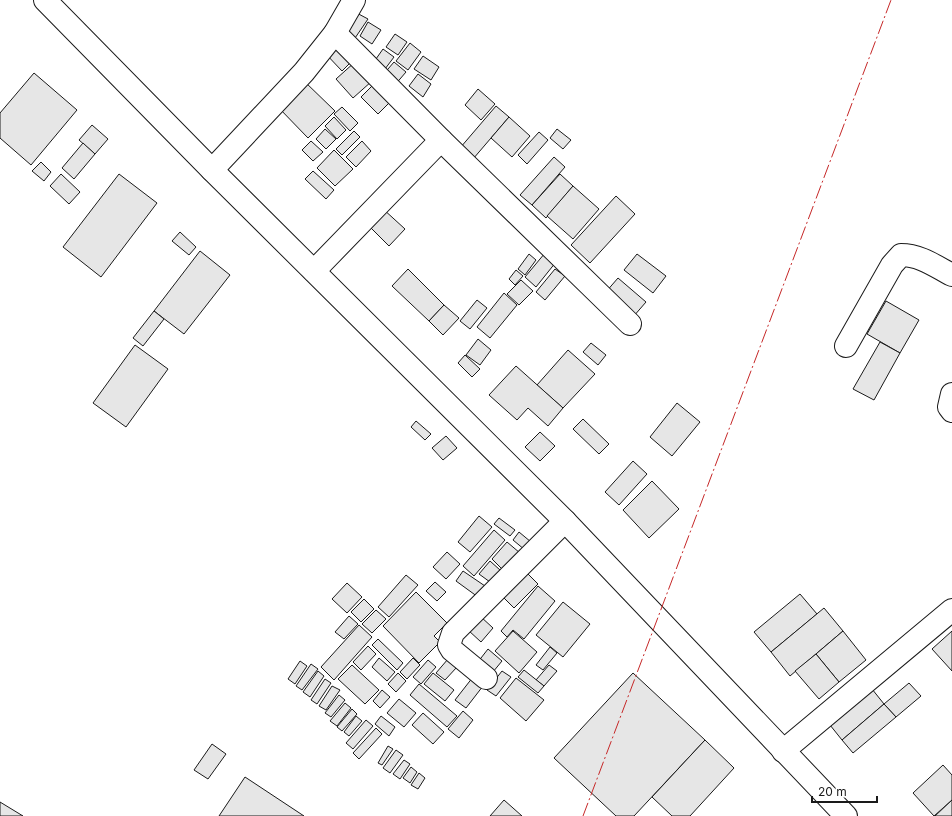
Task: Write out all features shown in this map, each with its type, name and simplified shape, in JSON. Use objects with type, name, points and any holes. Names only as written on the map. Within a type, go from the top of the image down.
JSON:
[{"type":"main road","points":[[212,170],[304,72],[335,33],[354,0]]},
{"type":"main road","points":[[54,3],[212,170],[565,521],[846,816]]},
{"type":"main road","points":[[335,33],[441,140],[630,324]]},
{"type":"main road","points":[[314,271],[441,140]]},
{"type":"main road","points":[[846,346],[892,265],[901,255],[911,255],[924,260],[952,275]]},
{"type":"main road","points":[[952,394],[949,407],[952,411]]},
{"type":"main road","points":[[486,678],[452,650],[449,645],[453,633],[565,521]]},
{"type":"main road","points":[[783,751],[952,610]]},
{"type":"building","points":[[353,11],[368,19],[353,41],[339,33]]},
{"type":"building","points":[[368,22],[381,30],[372,44],[360,36]]},
{"type":"building","points":[[395,34],[407,42],[398,55],[386,47]]},
{"type":"building","points":[[334,42],[352,61],[342,71],[324,52]]},
{"type":"building","points":[[410,43],[421,52],[408,70],[396,61]]},
{"type":"building","points":[[383,49],[394,57],[382,73],[371,66]]},
{"type":"building","points":[[423,56],[439,67],[431,80],[414,69]]},
{"type":"building","points":[[355,62],[372,81],[353,98],[336,79]]},
{"type":"building","points":[[394,62],[406,72],[394,86],[382,76]]},
{"type":"building","points":[[34,73],[77,110],[31,165],[0,138],[0,113]]},
{"type":"building","points":[[418,74],[431,84],[423,97],[409,86]]},
{"type":"building","points":[[303,80],[335,111],[308,138],[277,106]]},
{"type":"building","points":[[373,85],[390,102],[378,114],[361,97]]},
{"type":"building","points":[[478,89],[495,104],[481,120],[465,105]]},
{"type":"building","points":[[496,106],[509,117],[473,159],[460,148]]},
{"type":"building","points":[[342,107],[358,123],[350,131],[334,114]]},
{"type":"building","points":[[334,117],[346,130],[337,139],[325,126]]},
{"type":"building","points":[[509,117],[530,136],[512,157],[491,138]]},
{"type":"building","points":[[92,125],[108,139],[95,154],[79,140]]},
{"type":"building","points":[[325,129],[336,139],[326,149],[316,139]]},
{"type":"building","points":[[557,129],[571,140],[563,149],[550,138]]},
{"type":"building","points":[[354,131],[360,137],[342,155],[336,149]]},
{"type":"building","points":[[539,132],[548,140],[527,164],[518,155]]},
{"type":"building","points":[[311,141],[323,152],[313,161],[302,150]]},
{"type":"building","points":[[362,141],[371,151],[356,167],[346,157]]},
{"type":"building","points":[[83,143],[95,154],[74,179],[62,168]]},
{"type":"building","points":[[334,150],[353,169],[335,186],[317,168]]},
{"type":"building","points":[[554,157],[565,167],[532,205],[520,195]]},
{"type":"building","points":[[41,162],[51,172],[44,181],[32,171]]},
{"type":"building","points":[[313,171],[334,190],[326,199],[305,179]]},
{"type":"building","points":[[61,174],[80,192],[69,204],[50,186]]},
{"type":"building","points":[[119,174],[157,203],[101,277],[63,247]]},
{"type":"building","points":[[560,174],[573,186],[546,218],[532,205]]},
{"type":"building","points":[[573,186],[599,209],[573,239],[547,216]]},
{"type":"building","points":[[616,196],[635,214],[590,263],[571,245]]},
{"type":"building","points":[[382,208],[405,229],[389,246],[367,224]]},
{"type":"building","points":[[180,232],[196,247],[189,255],[172,241]]},
{"type":"building","points":[[200,251],[230,275],[184,334],[154,311]]},
{"type":"building","points":[[545,253],[556,262],[536,287],[525,277]]},
{"type":"building","points":[[529,254],[536,260],[525,275],[518,269]]},
{"type":"building","points":[[637,254],[666,276],[653,293],[624,270]]},
{"type":"building","points":[[408,269],[444,305],[429,321],[392,286]]},
{"type":"building","points":[[555,269],[565,276],[545,300],[536,292]]},
{"type":"building","points":[[516,270],[523,276],[515,285],[509,279]]},
{"type":"building","points":[[618,278],[646,302],[633,317],[605,293]]},
{"type":"building","points":[[521,280],[533,291],[519,305],[507,294]]},
{"type":"building","points":[[504,293],[517,305],[490,338],[477,327]]},
{"type":"building","points":[[477,300],[487,308],[470,329],[460,321]]},
{"type":"building","points":[[886,301],[919,320],[900,353],[867,334]]},
{"type":"building","points":[[444,305],[459,318],[443,335],[429,321]]},
{"type":"building","points":[[154,311],[164,319],[143,346],[133,338]]},
{"type":"building","points":[[478,339],[491,350],[480,365],[466,355]]},
{"type":"building","points":[[880,342],[900,353],[874,400],[853,389]]},
{"type":"building","points":[[591,343],[606,355],[598,365],[583,352]]},
{"type":"building","points":[[135,345],[168,369],[126,427],[93,403]]},
{"type":"building","points":[[568,350],[595,374],[563,408],[537,385]]},
{"type":"building","points":[[465,355],[480,369],[472,377],[458,363]]},
{"type":"building","points":[[516,366],[563,408],[548,426],[528,408],[517,420],[489,395]]},
{"type":"building","points":[[677,403],[700,422],[672,456],[650,437]]},
{"type":"building","points":[[583,419],[609,444],[599,454],[573,429]]},
{"type":"building","points":[[416,421],[431,434],[425,440],[411,427]]},
{"type":"building","points":[[540,432],[555,446],[540,461],[525,447]]},
{"type":"building","points":[[446,436],[457,448],[443,460],[432,448]]},
{"type":"building","points":[[633,461],[647,474],[619,505],[605,492]]},
{"type":"building","points":[[652,481],[679,509],[649,538],[623,510]]},
{"type":"building","points":[[479,516],[492,527],[470,552],[458,542]]},
{"type":"building","points":[[499,518],[515,530],[510,536],[494,524]]},
{"type":"building","points":[[494,530],[505,540],[474,576],[463,566]]},
{"type":"building","points":[[519,532],[531,542],[525,550],[513,540]]},
{"type":"building","points":[[507,542],[520,553],[504,571],[492,559]]},
{"type":"building","points":[[447,552],[460,564],[446,579],[433,567]]},
{"type":"building","points":[[490,561],[500,570],[490,582],[479,574]]},
{"type":"building","points":[[463,571],[485,586],[478,597],[456,581]]},
{"type":"building","points":[[527,573],[538,584],[514,608],[503,597]]},
{"type":"building","points":[[406,575],[418,585],[389,617],[378,607]]},
{"type":"building","points":[[435,582],[446,592],[437,601],[426,591]]},
{"type":"building","points":[[347,583],[362,597],[347,613],[332,599]]},
{"type":"building","points":[[538,586],[555,601],[524,639],[513,630],[507,637],[501,631]]},
{"type":"building","points":[[416,592],[447,623],[434,636],[440,642],[419,663],[383,626]]},
{"type":"building","points":[[800,594],[817,614],[771,652],[754,632]]},
{"type":"building","points":[[364,599],[374,609],[361,622],[351,612]]},
{"type":"building","points":[[563,602],[590,624],[563,657],[536,635]]},
{"type":"building","points":[[824,608],[843,631],[790,676],[771,652]]},
{"type":"building","points":[[376,610],[386,619],[372,633],[362,624]]},
{"type":"building","points":[[349,616],[358,624],[344,639],[335,632]]},
{"type":"building","points":[[480,616],[493,628],[481,642],[468,630]]},
{"type":"building","points":[[359,625],[372,637],[334,680],[321,667]]},
{"type":"building","points":[[513,631],[537,652],[519,673],[495,651]]},
{"type":"building","points":[[843,631],[866,660],[839,682],[816,654]]},
{"type":"building","points":[[952,631],[952,671],[932,649]]},
{"type":"building","points":[[378,639],[403,663],[397,670],[372,645]]},
{"type":"building","points":[[368,646],[376,654],[361,670],[353,662]]},
{"type":"building","points":[[550,647],[557,653],[543,670],[536,665]]},
{"type":"building","points":[[488,649],[502,661],[488,678],[474,667]]},
{"type":"building","points":[[816,654],[839,682],[819,699],[795,671]]},
{"type":"building","points":[[379,658],[395,672],[387,681],[372,667]]},
{"type":"building","points":[[413,658],[420,665],[407,679],[400,672]]},
{"type":"building","points":[[448,659],[457,667],[445,680],[436,673]]},
{"type":"building","points":[[428,660],[436,667],[421,684],[413,677]]},
{"type":"building","points":[[300,661],[307,666],[295,684],[288,679]]},
{"type":"building","points":[[311,664],[318,669],[302,690],[296,686]]},
{"type":"building","points":[[352,665],[379,690],[365,704],[338,679]]},
{"type":"building","points":[[549,665],[557,671],[544,686],[536,680]]},
{"type":"building","points":[[524,670],[544,686],[538,693],[518,677]]},
{"type":"building","points":[[318,671],[324,676],[310,697],[303,692]]},
{"type":"building","points":[[502,671],[511,677],[496,696],[487,690]]},
{"type":"building","points":[[398,673],[406,681],[396,692],[388,684]]},
{"type":"building","points":[[433,673],[454,690],[445,701],[424,684]]},
{"type":"building","points":[[633,673],[705,740],[634,816],[616,816],[554,758]]},
{"type":"building","points":[[473,677],[483,686],[466,708],[455,700]]},
{"type":"building","points":[[516,678],[544,700],[526,721],[500,698]]},
{"type":"building","points":[[325,679],[331,683],[317,704],[311,700]]},
{"type":"building","points":[[909,683],[921,696],[896,717],[884,704]]},
{"type":"building","points":[[419,684],[457,716],[447,727],[410,695]]},
{"type":"building","points":[[868,684],[884,704],[842,740],[826,720]]},
{"type":"building","points":[[332,686],[340,690],[326,710],[319,706]]},
{"type":"building","points":[[382,690],[390,697],[380,708],[373,701]]},
{"type":"building","points":[[339,695],[345,700],[331,717],[325,713]]},
{"type":"building","points":[[399,699],[416,713],[404,727],[387,713]]},
{"type":"building","points":[[345,703],[351,708],[337,726],[330,721]]},
{"type":"building","points":[[884,704],[896,717],[853,753],[842,740]]},
{"type":"building","points":[[352,709],[357,714],[342,731],[337,727]]},
{"type":"building","points":[[463,711],[473,720],[459,738],[448,729]]},
{"type":"building","points":[[423,713],[444,732],[433,744],[412,725]]},
{"type":"building","points":[[356,716],[362,721],[349,736],[344,732]]},
{"type":"building","points":[[381,716],[395,727],[389,736],[375,724]]},
{"type":"building","points":[[366,720],[373,726],[353,749],[346,743]]},
{"type":"building","points":[[376,728],[382,734],[359,759],[353,753]]},
{"type":"building","points":[[705,740],[734,768],[690,816],[672,816],[652,797]]},
{"type":"building","points":[[212,744],[226,754],[208,779],[194,770]]},
{"type":"building","points":[[388,746],[393,749],[382,765],[378,763]]},
{"type":"building","points":[[396,750],[403,755],[390,773],[383,768]]},
{"type":"building","points":[[404,760],[410,764],[400,779],[393,774]]},
{"type":"building","points":[[943,765],[952,775],[952,800],[934,816],[913,793]]},
{"type":"building","points":[[411,767],[417,772],[410,783],[403,778]]},
{"type":"building","points":[[419,773],[425,778],[418,789],[411,785]]},
{"type":"building","points":[[245,777],[304,816],[219,816]]},
{"type":"building","points":[[504,800],[522,816],[490,816]]},
{"type":"building","points":[[952,800],[952,816],[935,816]]},
{"type":"building","points":[[0,802],[23,816],[0,816]]},
{"type":"power","points":[[583,816],[891,0]]}]
